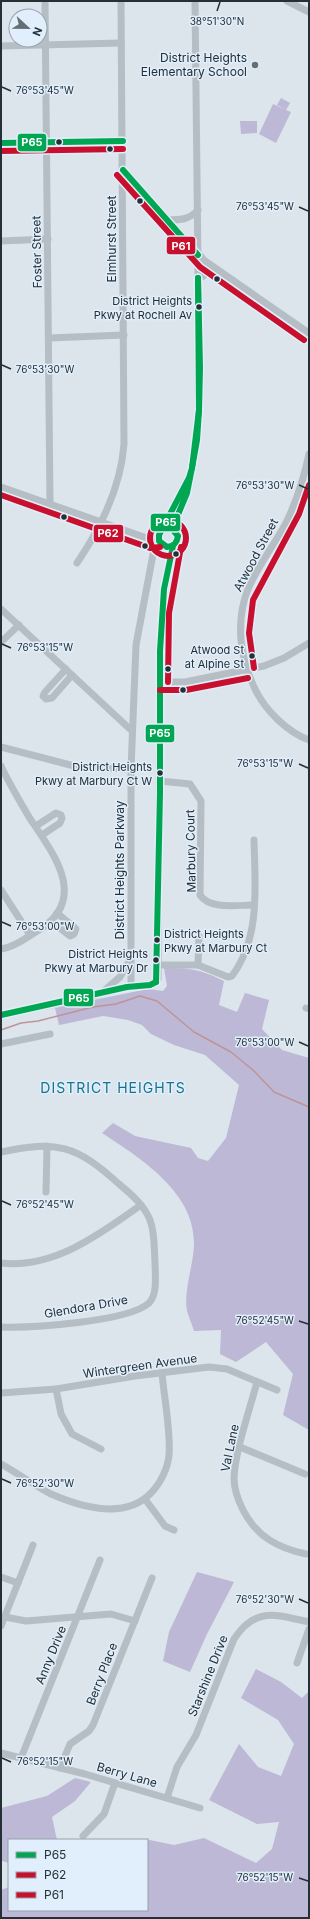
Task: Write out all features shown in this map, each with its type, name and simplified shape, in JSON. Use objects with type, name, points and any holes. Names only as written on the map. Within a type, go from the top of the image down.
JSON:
[{"type":"street","name":"Elmhurst Street","points":[[77,563],[90,544],[100,522],[118,479],[123,457],[124,335],[121,1]]},
{"type":"street","points":[[172,529],[190,482],[197,440],[198,210],[195,1]]},
{"type":"street","points":[[287,1],[309,12]]},
{"type":"street","points":[[48,44],[121,43]]},
{"type":"street","name":"Foster Street","points":[[45,48],[50,504]]},
{"type":"street","points":[[1,143],[122,141]]},
{"type":"street","points":[[123,170],[198,255],[217,270],[309,333]]},
{"type":"street","points":[[167,220],[192,217],[198,210]]},
{"type":"street","points":[[1,241],[48,239]]},
{"type":"street","points":[[198,280],[211,270],[217,270]]},
{"type":"street","points":[[49,338],[124,335]]},
{"type":"street","name":"Atwood Street","points":[[309,454],[299,492],[285,524],[245,597],[242,613],[241,641],[246,670],[256,692],[267,708],[294,732],[309,740]]},
{"type":"street","points":[[159,540],[162,530],[192,469]]},
{"type":"street","points":[[1,487],[152,540],[159,540],[165,547],[173,546]]},
{"type":"street","points":[[299,492],[309,497]]},
{"type":"street","points":[[1,1015],[131,986],[150,986],[156,982],[158,965],[161,612],[173,546],[178,538],[172,529],[167,528],[162,530]]},
{"type":"street","name":"District Heights Parkway","points":[[131,986],[131,769],[137,633],[154,549],[159,540]]},
{"type":"street","points":[[1,608],[132,731]]},
{"type":"street","points":[[1,642],[19,626]]},
{"type":"street","points":[[160,682],[185,682],[246,670],[275,662],[309,643]]},
{"type":"street","points":[[66,669],[45,692],[43,696],[46,699],[52,698],[72,675]]},
{"type":"street","points":[[1,747],[78,767],[131,769]]},
{"type":"street","points":[[1,766],[13,791],[60,865],[64,877],[64,894],[57,913],[51,921],[16,944],[1,949]]},
{"type":"street","name":"Marbury Court","points":[[160,781],[187,783],[191,785],[199,796],[201,802],[200,895],[203,900],[216,904],[254,905]]},
{"type":"street","points":[[36,826],[56,813],[61,815],[62,818],[60,823],[42,835]]},
{"type":"street","points":[[158,965],[198,965],[228,977],[232,976],[252,934],[254,905],[254,840]]},
{"type":"street","points":[[1,890],[30,935]]},
{"type":"street","points":[[51,921],[70,936],[74,934],[76,929],[57,913]]},
{"type":"street","points":[[198,965],[199,936]]},
{"type":"street","points":[[91,996],[111,986],[123,973],[131,958]]},
{"type":"street","points":[[1,1044],[50,1034]]},
{"type":"street","name":"Glendora Drive","points":[[1,1152],[36,1146],[47,1146],[71,1151],[92,1160],[141,1205],[150,1220],[154,1237],[155,1289],[153,1297],[148,1304],[132,1311],[95,1319],[54,1325],[1,1327]]},
{"type":"street","points":[[46,1192],[47,1146]]},
{"type":"street","points":[[1,1263],[30,1263],[65,1252],[94,1237],[141,1205]]},
{"type":"street","name":"Wintergreen Avenue","points":[[1,1393],[56,1389],[162,1373],[219,1367],[231,1370],[277,1390]]},
{"type":"street","points":[[1,1464],[52,1494],[94,1507],[118,1509],[145,1499],[153,1492],[160,1481],[169,1457],[162,1373]]},
{"type":"street","name":"Val Lane","points":[[257,1382],[236,1464],[234,1486],[237,1497],[249,1521],[259,1533],[272,1542],[290,1551],[306,1554]]},
{"type":"street","points":[[56,1389],[61,1414],[72,1434],[101,1449]]},
{"type":"street","points":[[240,1447],[306,1474]]},
{"type":"street","points":[[145,1499],[165,1526],[174,1530]]},
{"type":"street","points":[[1,1626],[33,1545]]},
{"type":"street","name":"Anny Drive","points":[[21,1758],[100,1560]]},
{"type":"street","points":[[1,1577],[18,1583]]},
{"type":"street","name":"Berry Place","points":[[60,1768],[70,1744],[89,1731],[93,1725],[152,1578]]},
{"type":"street","points":[[5,1617],[26,1621],[78,1615],[111,1614],[135,1621]]},
{"type":"street","name":"Starshine Drive","points":[[167,1798],[177,1767],[196,1735],[234,1639],[240,1630],[252,1620],[267,1615],[282,1615],[309,1622]]},
{"type":"street","points":[[297,1663],[309,1629]]},
{"type":"street","name":"Berry Lane","points":[[1,1753],[115,1783],[200,1808]]},
{"type":"street","points":[[83,1836],[104,1814],[110,1801],[115,1783]]},
{"type":"shaded area","points":[[281,98],[290,103],[286,110],[277,105]]},
{"type":"shaded area","points":[[273,104],[291,112],[276,143],[259,134]]},
{"type":"shaded area","points":[[240,121],[257,121],[257,133],[241,134]]},
{"type":"shaded area","points":[[164,968],[195,970],[224,981],[219,1005],[237,1012],[245,993],[269,1000],[262,1029],[282,1050],[309,1058],[309,1430],[283,1415],[293,1374],[266,1342],[236,1362],[220,1354],[221,1330],[194,1331],[187,1311],[186,1295],[194,1252],[194,1244],[192,1225],[185,1208],[163,1178],[148,1165],[102,1133],[113,1123],[135,1136],[191,1148],[198,1158],[208,1161],[226,1138],[239,1085],[205,1055],[174,1045],[151,1034],[142,1025],[128,1020],[103,1016],[59,1025],[55,1008],[148,989],[163,991],[167,986]]},
{"type":"shaded area","points":[[197,1572],[234,1582],[207,1634],[190,1672],[163,1661],[169,1632]]},
{"type":"shaded area","points":[[256,1669],[281,1682],[302,1698],[309,1691],[309,1918],[1,1918],[1,1890],[8,1887],[8,1911],[148,1911],[148,1840],[174,1845],[204,1838],[256,1863],[272,1849],[279,1822],[257,1824],[209,1800],[239,1744],[258,1767],[281,1776],[294,1744],[278,1720],[241,1698]]},
{"type":"shaded area","points":[[75,1778],[91,1782],[75,1801],[52,1817],[57,1839],[8,1839],[8,1863],[2,1861],[1,1808],[47,1796]]},
{"type":"waterway","points":[[1,1030],[21,1023],[38,1021],[93,1007],[116,1004],[140,996],[157,1001],[194,1032],[231,1052],[254,1071],[274,1092],[309,1107]]},
{"type":"transit line","name":"P65","points":[[1,143],[123,141]]},
{"type":"transit line","name":"P61","points":[[1,151],[123,149]]},
{"type":"transit line","name":"P65","points":[[123,170],[198,255]]},
{"type":"transit line","name":"P61","points":[[117,175],[200,267],[304,340]]},
{"type":"transit line","name":"P65","points":[[198,278],[200,368],[199,410]]},
{"type":"transit line","name":"P65","points":[[198,278],[199,410]]},
{"type":"transit line","name":"P65","points":[[192,468],[199,410]]},
{"type":"transit line","name":"P65","points":[[192,468],[197,440],[199,410]]},
{"type":"transit line","name":"P65","points":[[192,468],[187,493],[172,529],[178,538],[175,544],[167,547],[159,541],[159,535],[189,478],[192,468]]},
{"type":"transit line","name":"P62","points":[[254,668],[249,633],[253,600],[299,514],[309,485]]},
{"type":"transit line","name":"P62","points":[[1,495],[150,548],[160,547]]},
{"type":"transit line","name":"P62","points":[[168,520],[178,523],[183,528],[186,538],[183,548],[178,553],[168,556],[158,553],[153,548],[150,538],[153,528],[158,523],[168,520]]},
{"type":"transit line","name":"P65","points":[[156,982],[160,793],[160,651],[164,589],[173,546]]},
{"type":"transit line","name":"P62","points":[[168,682],[169,613],[181,547]]},
{"type":"transit line","name":"P62","points":[[160,690],[186,690],[248,678]]},
{"type":"transit line","name":"P65","points":[[1,1015],[127,987],[150,985],[156,982]]},
{"type":"place","name":"District Heights Elementary School","points":[[255,65]]},
{"type":"place","name":"District Heights Pkwy at Rochell Av","points":[[199,307]]},
{"type":"place","name":"Atwood St at Alpine St","points":[[252,656]]},
{"type":"place","name":"District Heights Pkwy at Marbury Ct W","points":[[160,773]]},
{"type":"place","name":"District Heights Pkwy at Marbury Ct","points":[[157,940]]},
{"type":"place","name":"District Heights Pkwy at Marbury Dr","points":[[156,960]]},
{"type":"district","name":"DISTRICT HEIGHTS","points":[[113,1088]]}]
